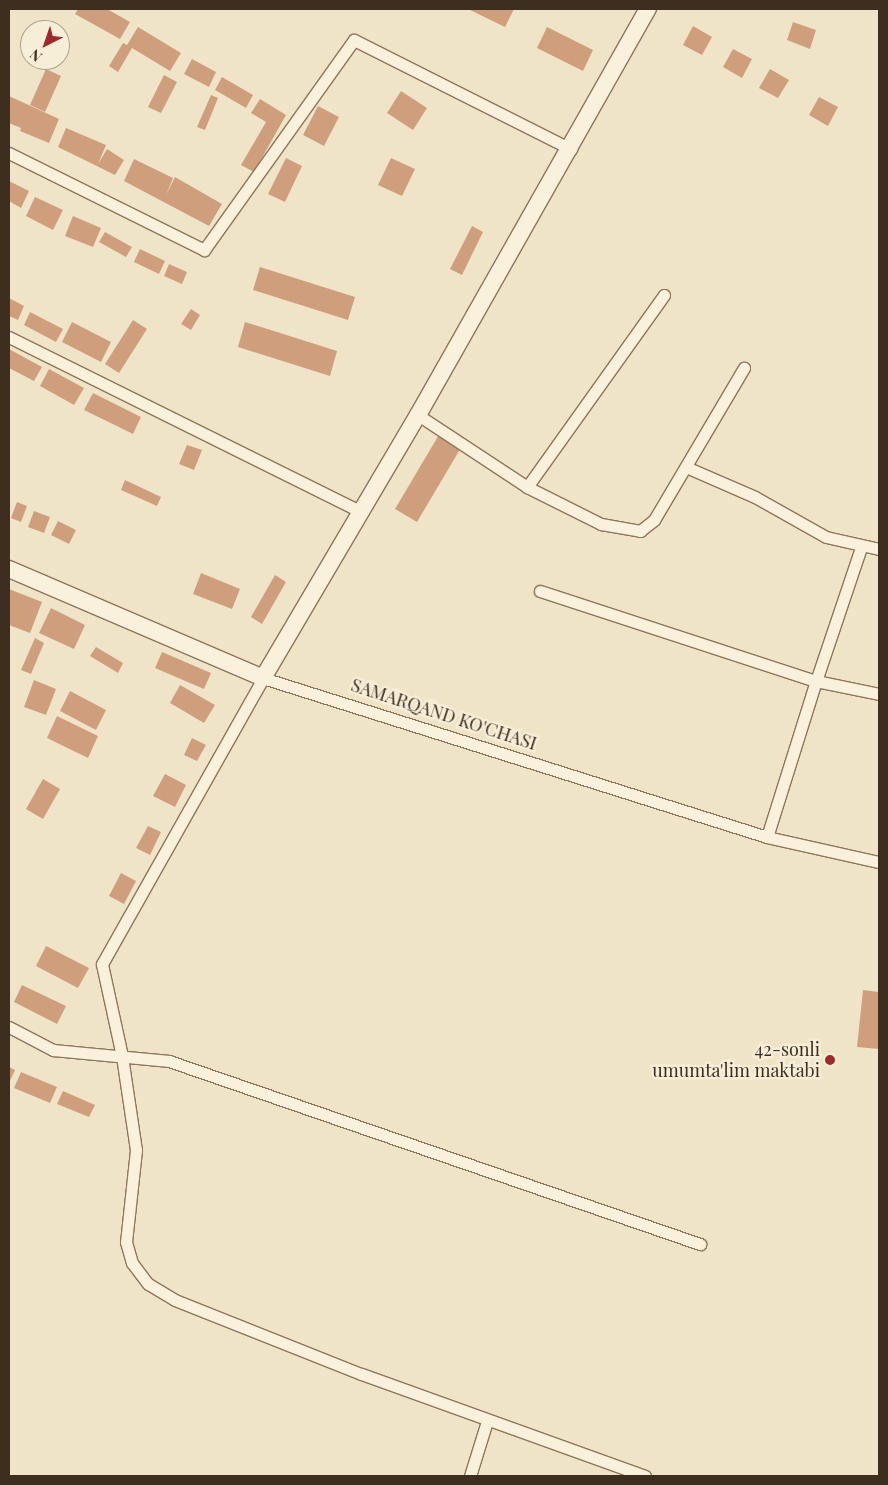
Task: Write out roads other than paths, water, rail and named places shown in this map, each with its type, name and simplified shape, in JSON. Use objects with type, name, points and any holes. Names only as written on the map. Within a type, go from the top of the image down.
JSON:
[{"type":"street","points":[[645,1476],[487,1421],[216,1317],[174,1300],[148,1284],[132,1262],[126,1242],[136,1150],[122,1056],[102,964],[262,678],[359,511],[418,415],[571,149],[648,9]]},
{"type":"street","points":[[9,153],[204,250],[354,40],[571,149]]},
{"type":"street","points":[[526,487],[664,295]]},
{"type":"street","points":[[9,338],[359,511]]},
{"type":"street","points":[[418,415],[526,487],[601,524],[640,531],[654,520],[744,368]]},
{"type":"street","points":[[686,467],[755,497],[826,537],[861,547],[879,549]]},
{"type":"street","points":[[767,837],[816,680],[861,547]]},
{"type":"street","name":"SAMARQAND KO'CHASI","points":[[9,570],[262,678],[767,837],[879,862]]},
{"type":"street","points":[[540,591],[816,680],[879,694]]},
{"type":"street","points":[[9,1027],[53,1050],[169,1061],[700,1244]]},
{"type":"street","points":[[470,1476],[487,1421]]},
{"type":"place","name":"42-sonli umumta'lim maktabi","points":[[830,1060]]}]
